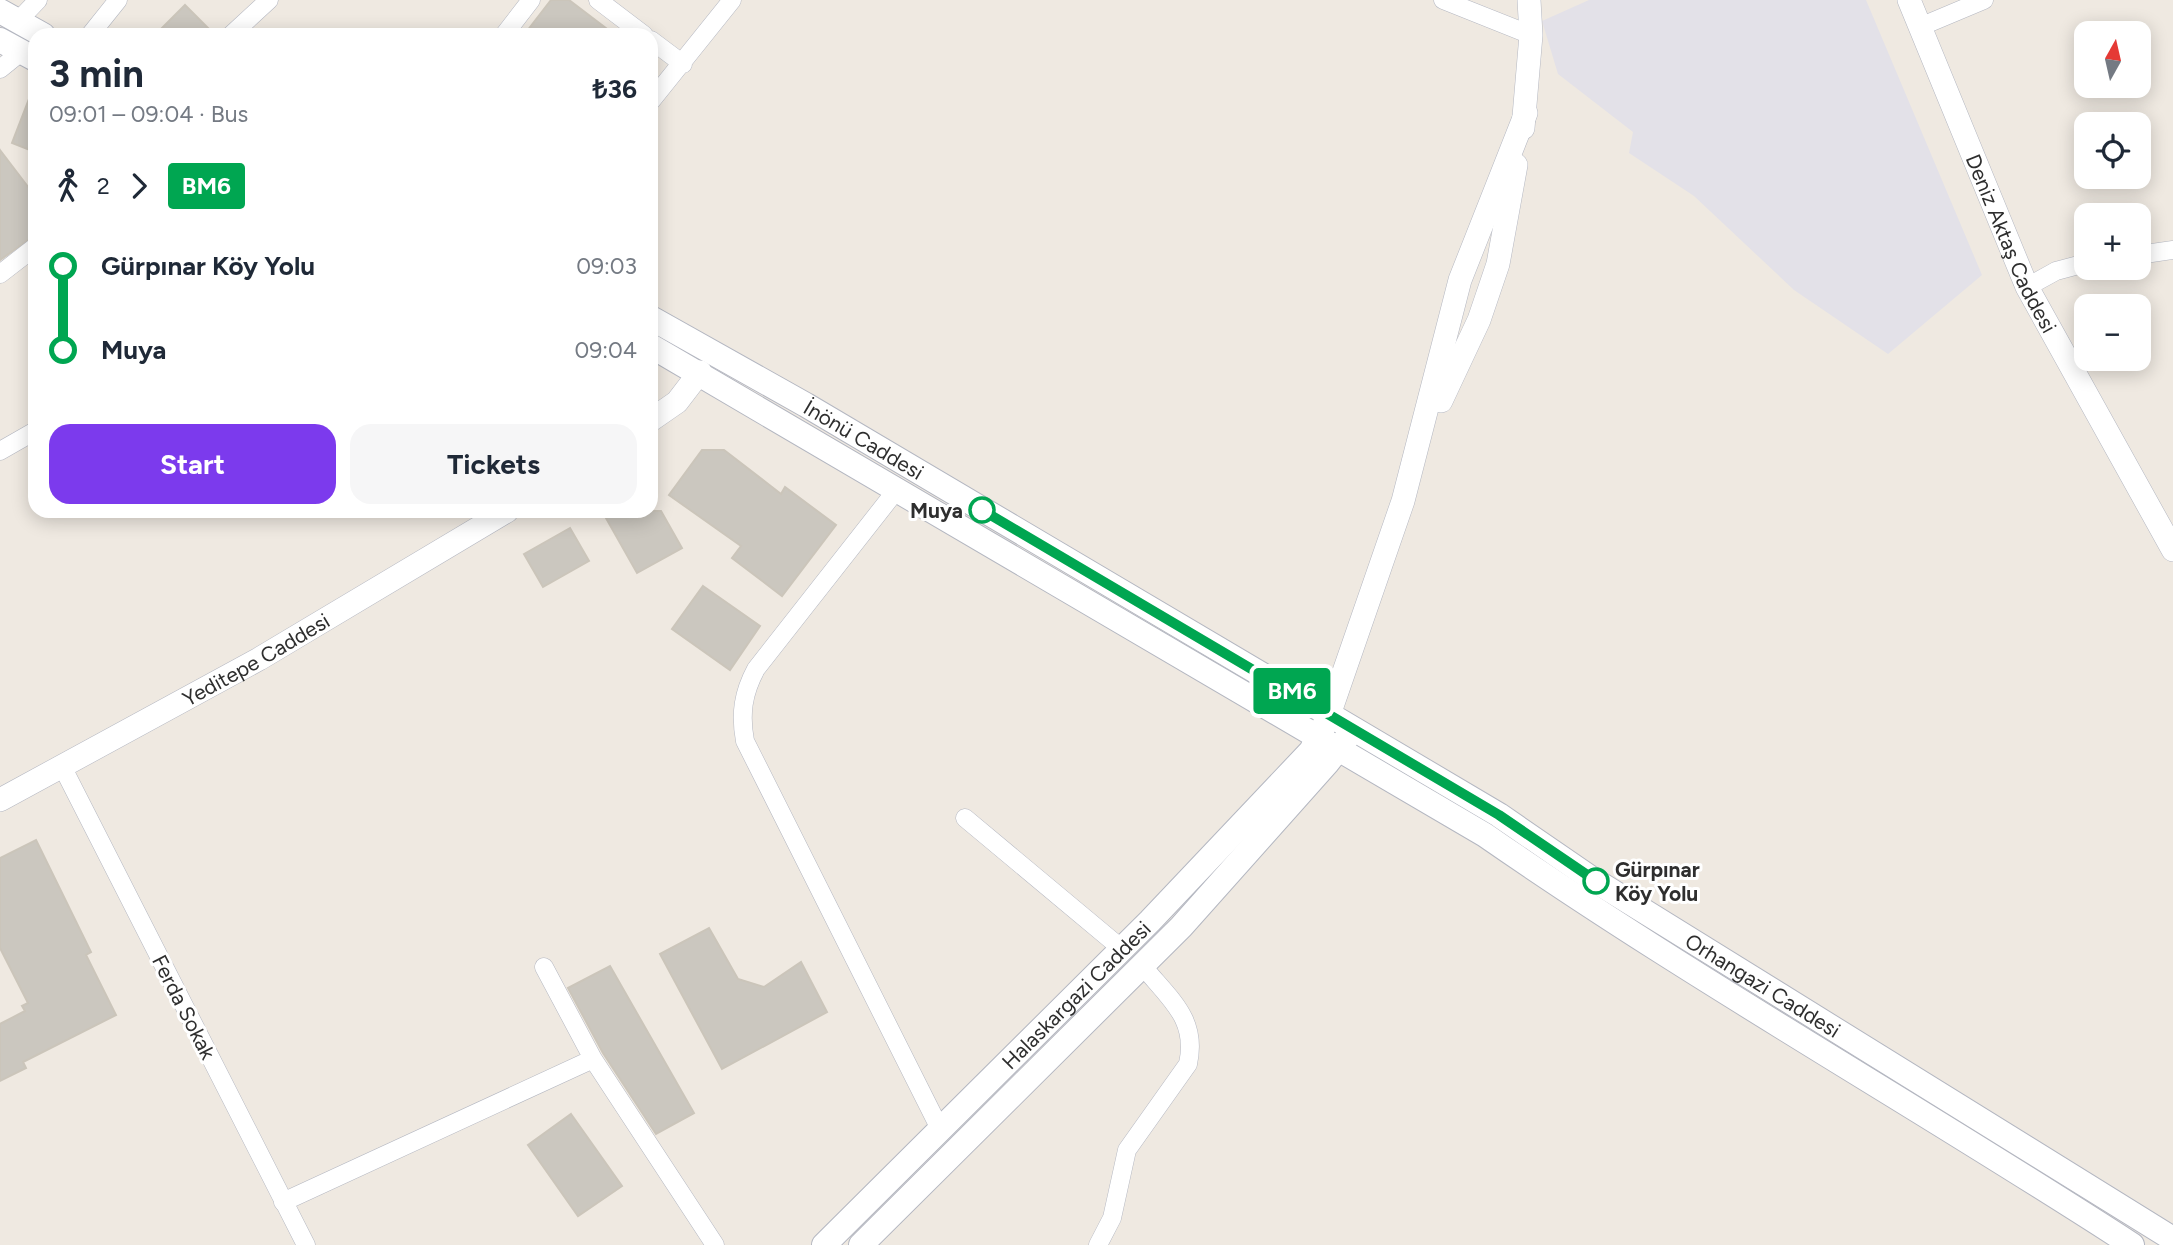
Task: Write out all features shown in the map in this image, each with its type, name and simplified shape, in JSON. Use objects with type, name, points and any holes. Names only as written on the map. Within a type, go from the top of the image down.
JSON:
[{"type":"main road","points":[[8,16],[30,28]]},
{"type":"main road","name":"İnönü Caddesi","points":[[658,322],[806,404],[905,478],[1065,559],[1335,732]]},
{"type":"main road","points":[[658,349],[792,426],[905,478],[1053,581],[1335,732],[1142,965],[861,1245]]},
{"type":"main road","points":[[792,426],[806,404]]},
{"type":"main road","points":[[1053,581],[1065,559]]},
{"type":"main road","name":"Orhangazi Caddesi","points":[[1335,732],[1492,825],[1589,877],[2173,1239]]},
{"type":"main road","name":"Halaskargazi Caddesi","points":[[824,1245],[1122,949],[1311,751],[1335,732]]},
{"type":"main road","name":"Orhangazi Caddesi","points":[[1492,825],[1572,895],[1975,1144],[2132,1245]]},
{"type":"main road","points":[[1572,895],[1589,877]]},
{"type":"main road","points":[[1648,942],[1664,923]]},
{"type":"main road","points":[[1122,949],[1142,965]]},
{"type":"main road","points":[[1727,991],[1745,972]]},
{"type":"main road","points":[[1975,1144],[1988,1123]]},
{"type":"main road","points":[[941,1130],[953,1154]]},
{"type":"street","points":[[8,16],[38,0]]},
{"type":"street","points":[[96,28],[118,0]]},
{"type":"street","points":[[238,28],[269,0]]},
{"type":"street","points":[[509,28],[531,0]]},
{"type":"street","points":[[598,0],[635,28]]},
{"type":"street","points":[[658,93],[732,0]]},
{"type":"street","points":[[1443,0],[1531,35]]},
{"type":"street","points":[[1419,449],[1479,320],[1498,264],[1526,113],[1531,35],[1529,0]]},
{"type":"street","name":"Deniz Aktaş Caddesi","points":[[1909,0],[1922,26],[2027,287],[2173,550]]},
{"type":"street","points":[[1922,26],[1984,0]]},
{"type":"street","points":[[658,45],[683,64]]},
{"type":"street","points":[[0,69],[19,50]]},
{"type":"street","points":[[1335,732],[1419,449],[1460,280],[1526,113]]},
{"type":"street","points":[[2151,253],[2173,250]]},
{"type":"street","points":[[0,274],[28,252]]},
{"type":"street","points":[[2027,287],[2056,271],[2074,266]]},
{"type":"street","points":[[658,415],[677,402],[700,372]]},
{"type":"street","points":[[0,451],[28,435]]},
{"type":"street","points":[[905,478],[755,669],[744,695],[742,726],[745,741],[941,1130]]},
{"type":"street","name":"Yeditepe Caddesi","points":[[0,800],[259,659],[495,518]]},
{"type":"street","name":"Ferda Sokak","points":[[63,768],[306,1245]]},
{"type":"street","points":[[965,818],[1122,949]]},
{"type":"street","points":[[1098,1245],[1112,1218],[1126,1150],[1188,1064],[1191,1051],[1191,1031],[1182,1014],[1142,965]]},
{"type":"street","points":[[544,967],[593,1059],[715,1245]]},
{"type":"street","points":[[284,1202],[593,1059]]},
{"type":"shaded area","points":[[1589,0],[1866,0],[1982,275],[1888,354],[1794,290],[1694,196],[1629,153],[1633,132],[1558,74],[1542,21]]},
{"type":"building","points":[[551,0],[569,0],[606,28],[529,28]]},
{"type":"building","points":[[185,5],[208,28],[162,28]]},
{"type":"building","points":[[28,102],[28,149],[12,143]]},
{"type":"building","points":[[0,150],[28,187],[28,240],[0,260]]},
{"type":"building","points":[[702,450],[724,450],[781,494],[785,487],[836,525],[782,596],[732,558],[741,546],[669,495]]},
{"type":"building","points":[[658,511],[661,511],[682,548],[637,573],[606,518],[658,518]]},
{"type":"building","points":[[570,528],[589,561],[543,587],[524,554]]},
{"type":"building","points":[[703,586],[760,626],[730,670],[672,629]]},
{"type":"building","points":[[36,840],[91,952],[86,955],[116,1015],[23,1062],[26,1068],[0,1081],[0,1024],[25,1011],[22,1006],[28,1003],[0,948],[0,858]]},
{"type":"building","points":[[709,928],[738,979],[764,987],[801,962],[827,1012],[722,1069],[660,954]]},
{"type":"building","points":[[610,966],[694,1113],[656,1134],[603,1053],[568,988]]},
{"type":"building","points":[[571,1114],[622,1186],[578,1216],[528,1145]]},
{"type":"bus line","name":"BM6","points":[[982,510],[1499,815],[1596,881]]},
{"type":"place","name":"Muya","points":[[982,510]]},
{"type":"place","name":"Gürpınar Köy Yolu","points":[[1596,881]]}]
